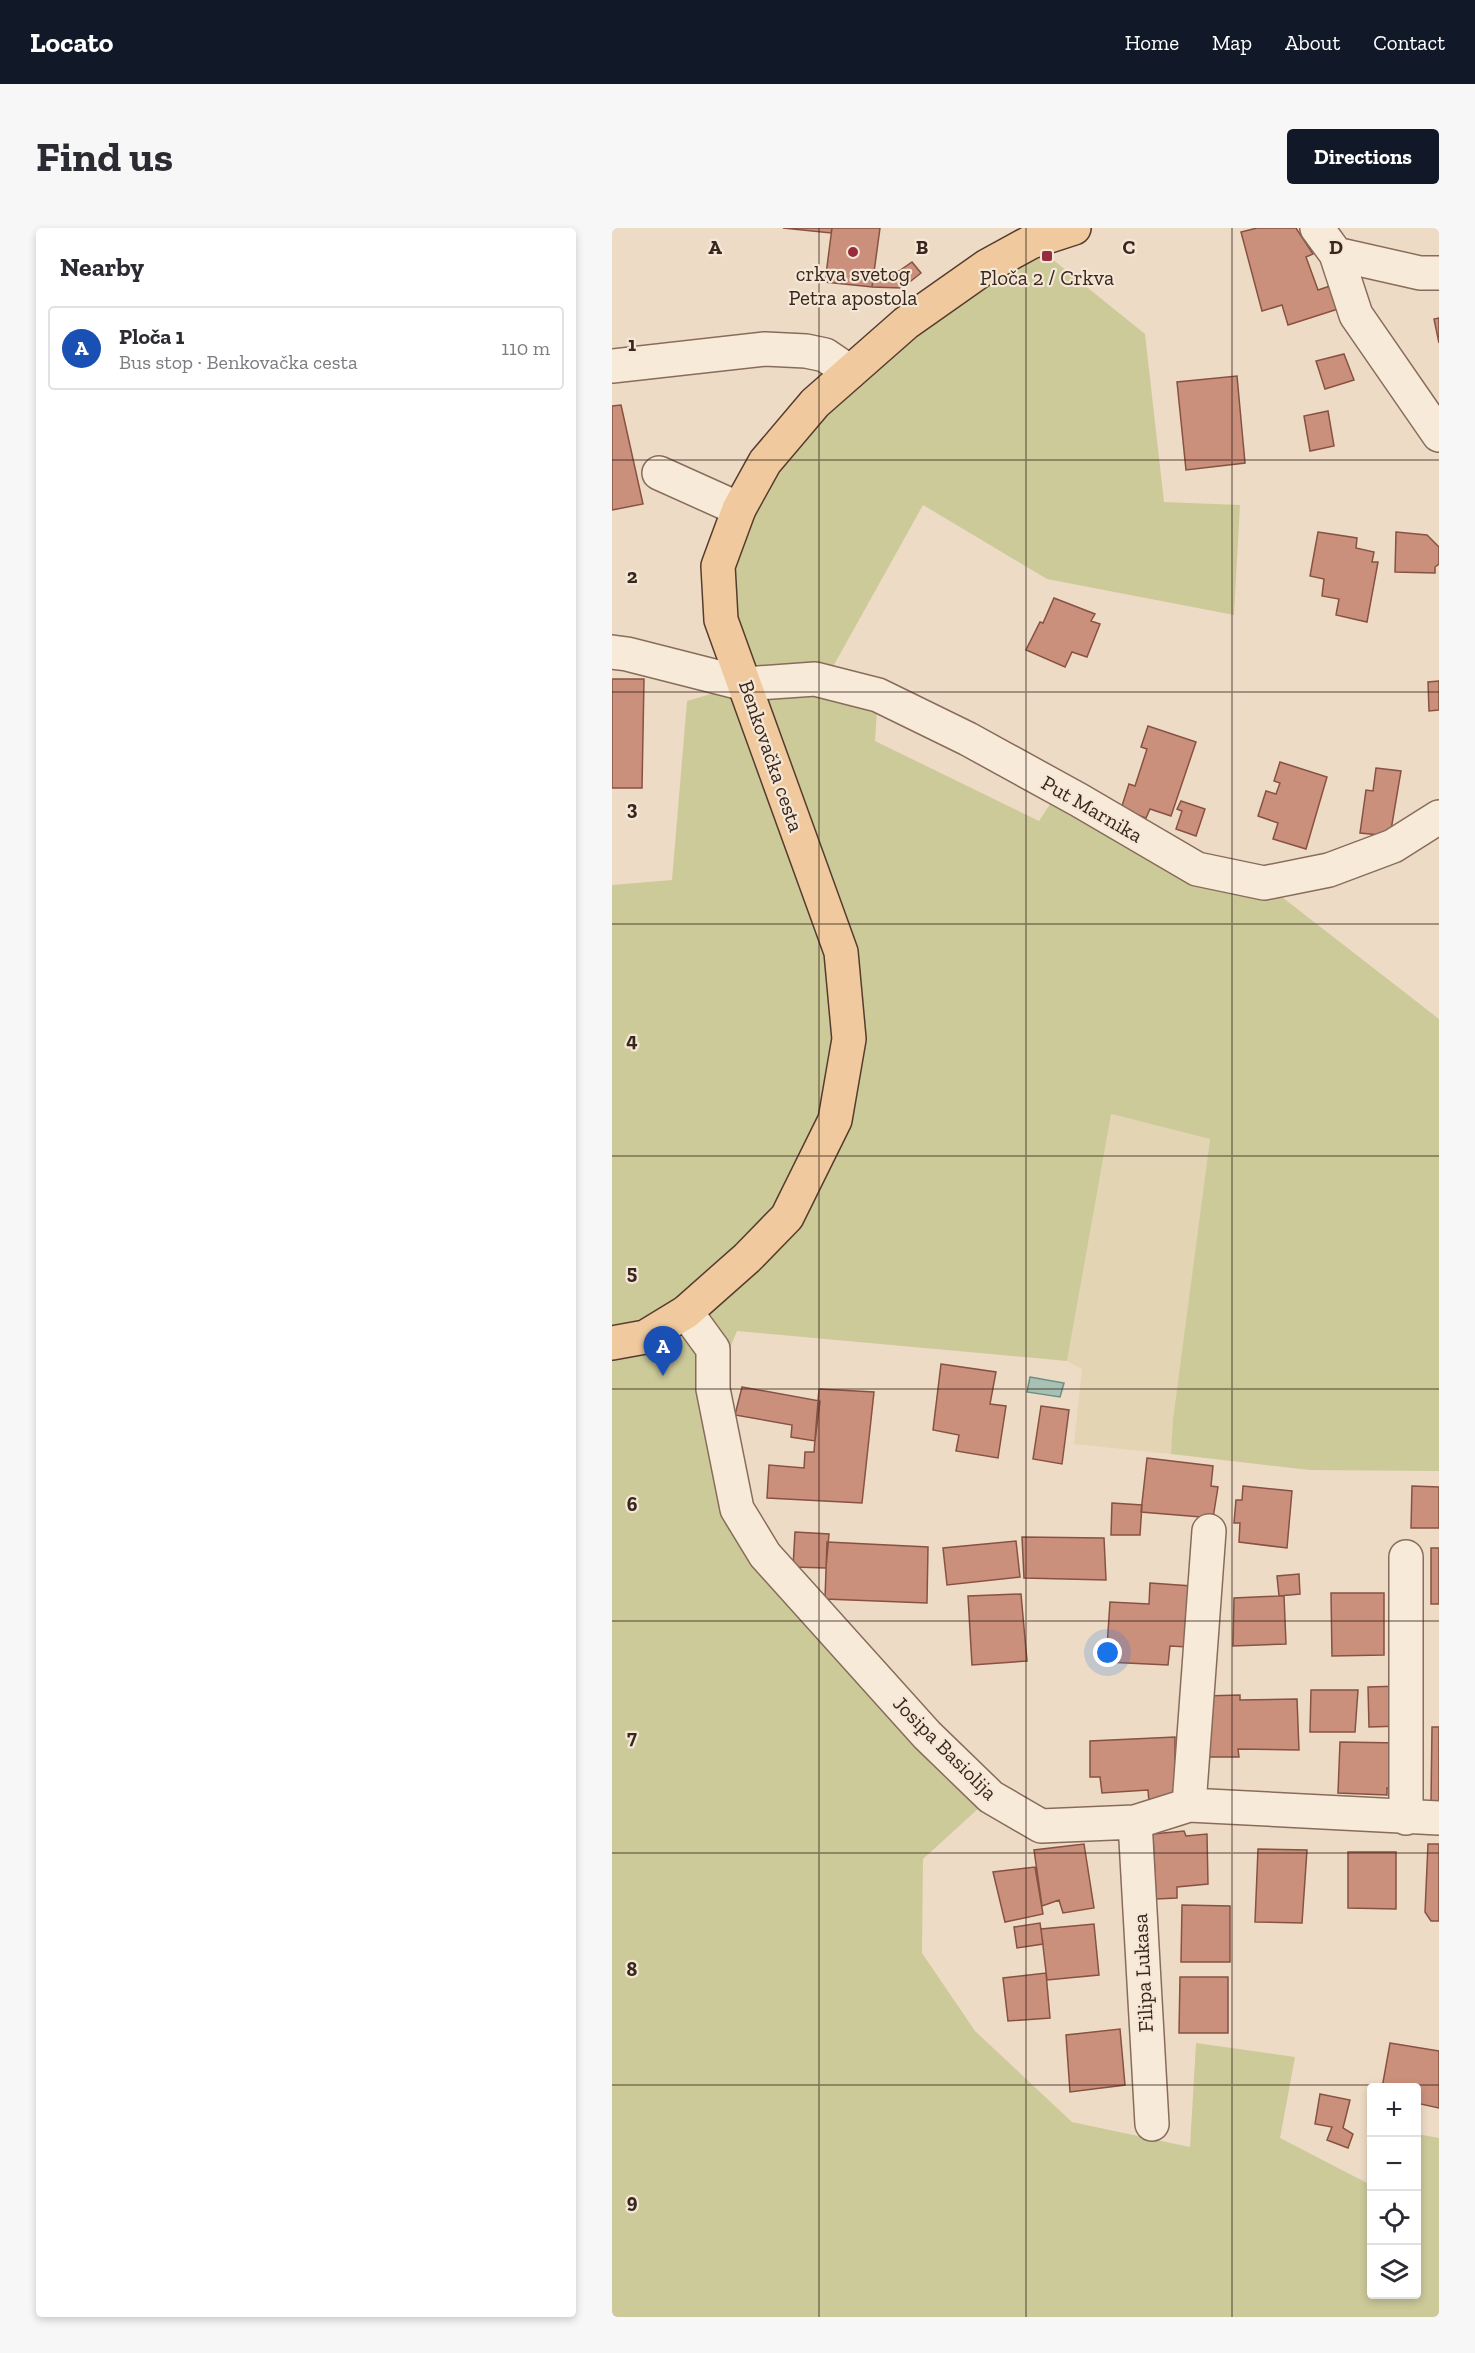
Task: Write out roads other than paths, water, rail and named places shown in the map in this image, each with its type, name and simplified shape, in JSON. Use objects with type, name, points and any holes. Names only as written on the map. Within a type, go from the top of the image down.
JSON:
[{"type":"main road","name":"Benkovačka cesta","points":[[612,1343],[645,1337],[686,1312],[747,1258],[787,1217],[835,1119],[849,1039],[841,952],[721,620],[718,566],[739,509],[765,462],[815,403],[906,323],[987,266],[1021,235],[1074,228]]},
{"type":"street","points":[[1317,228],[1336,254],[1356,315],[1439,435]]},
{"type":"street","points":[[1336,254],[1420,273],[1439,273]]},
{"type":"street","points":[[612,366],[765,349],[806,351],[825,355],[850,372]]},
{"type":"street","points":[[659,473],[739,509]]},
{"type":"street","name":"Put Marnika","points":[[612,652],[745,684],[815,679],[878,695],[978,744],[1197,869],[1264,883],[1329,870],[1393,846],[1439,817]]},
{"type":"street","name":"Josipa Basiolija","points":[[686,1312],[713,1349],[713,1389],[737,1509],[765,1555],[927,1735],[991,1797],[1041,1826],[1135,1822],[1189,1805],[1439,1818]]},
{"type":"street","points":[[1189,1805],[1209,1531]]},
{"type":"street","points":[[1406,1557],[1406,1818]]},
{"type":"street","name":"Filipa Lukasa","points":[[1135,1822],[1152,2124]]},
{"type":"place","name":"crkva svetog Petra apostola","points":[[853,252]]},
{"type":"place","name":"Ploča 2 / Crkva","points":[[1047,256]]},
{"type":"place","name":"Ploča 1","points":[[663,1376]]}]
